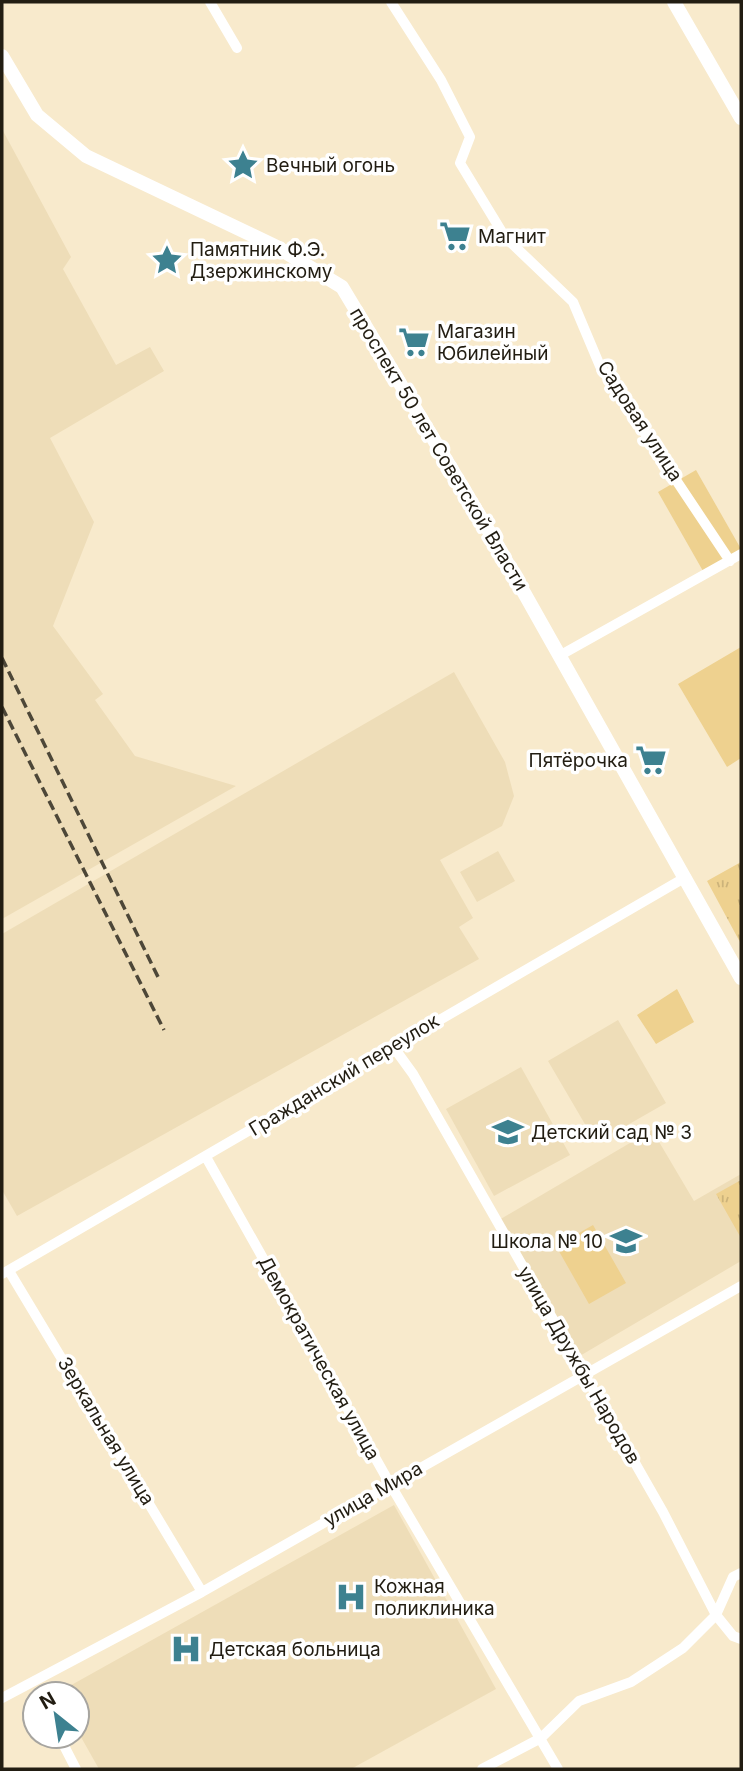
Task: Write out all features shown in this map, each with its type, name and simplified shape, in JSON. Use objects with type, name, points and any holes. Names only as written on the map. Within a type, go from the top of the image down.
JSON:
[{"type":"main road","points":[[674,2],[741,118]]},
{"type":"main road","name":"проспект 50 лет Советской Власти","points":[[2,56],[37,115],[86,156],[277,247],[342,287],[484,521],[741,978]]},
{"type":"street","points":[[210,2],[236,48]]},
{"type":"street","name":"Садовая улица","points":[[391,2],[441,80],[470,138],[460,163],[479,195],[505,237],[573,302],[600,366],[730,561]]},
{"type":"street","points":[[559,656],[741,554]]},
{"type":"street","name":"Гражданский переулок","points":[[5,1272],[686,877]]},
{"type":"street","name":"улица Дружбы Народов","points":[[393,1045],[413,1074],[586,1376],[663,1512],[716,1615],[733,1636],[741,1639]]},
{"type":"street","name":"Демократическая улица","points":[[206,1157],[390,1484],[558,1769]]},
{"type":"street","name":"Зеркальная улица","points":[[5,1272],[202,1592]]},
{"type":"street","name":"улица Мира","points":[[38,1680],[202,1592],[741,1286]]},
{"type":"street","points":[[482,1769],[541,1738],[579,1702],[631,1682],[683,1648],[716,1615],[733,1577],[741,1573]]},
{"type":"street","name":"улица Мира","points":[[2,1698],[21,1689]]},
{"type":"street","points":[[66,1750],[76,1769]]},
{"type":"shaded area","points":[[2,129],[71,257],[63,269],[116,365],[150,347],[164,371],[50,438],[94,522],[53,626],[103,694],[95,700],[135,756],[236,786],[2,919]]},
{"type":"shaded area","points":[[454,672],[505,762],[514,796],[502,826],[440,860],[473,918],[459,927],[479,959],[17,1216],[2,1190],[2,934]]},
{"type":"shaded area","points":[[498,851],[515,881],[477,902],[460,872]]},
{"type":"shaded area","points":[[618,1020],[666,1103],[596,1143],[548,1061]]},
{"type":"shaded area","name":"Детский сад № 3","points":[[521,1067],[570,1155],[494,1196],[446,1109]]},
{"type":"shaded area","name":"Школа № 10","points":[[652,1130],[694,1201],[741,1174],[741,1261],[578,1357],[499,1220]]},
{"type":"shaded area","points":[[394,1505],[496,1689],[351,1769],[99,1769],[88,1750],[91,1750],[91,1680],[80,1680]]},
{"type":"green space","points":[[696,470],[741,549],[703,571],[658,492]]},
{"type":"green space","points":[[741,647],[741,758],[727,767],[678,684]]},
{"type":"green space","points":[[741,862],[741,944],[707,881]]},
{"type":"green space","points":[[677,989],[694,1022],[656,1044],[637,1015]]},
{"type":"green space","points":[[741,1180],[741,1238],[716,1194]]},
{"type":"green space","points":[[593,1225],[626,1283],[589,1304],[556,1246]]},
{"type":"railway","points":[[2,658],[160,981]]},
{"type":"railway","points":[[2,707],[164,1030]]},
{"type":"place","name":"Вечный огонь","points":[[243,165]]},
{"type":"place","name":"Магнит","points":[[455,236]]},
{"type":"place","name":"Памятник Ф.Э. Дзержинскому","points":[[167,260]]},
{"type":"place","name":"Магазин Юбилейный","points":[[414,342]]},
{"type":"place","name":"Пятёрочка","points":[[651,760]]},
{"type":"place","name":"Детский сад № 3","points":[[508,1132]]},
{"type":"place","name":"Школа № 10","points":[[626,1241]]},
{"type":"place","name":"Кожная поликлиника","points":[[351,1597]]},
{"type":"place","name":"Детская больница","points":[[186,1649]]}]
